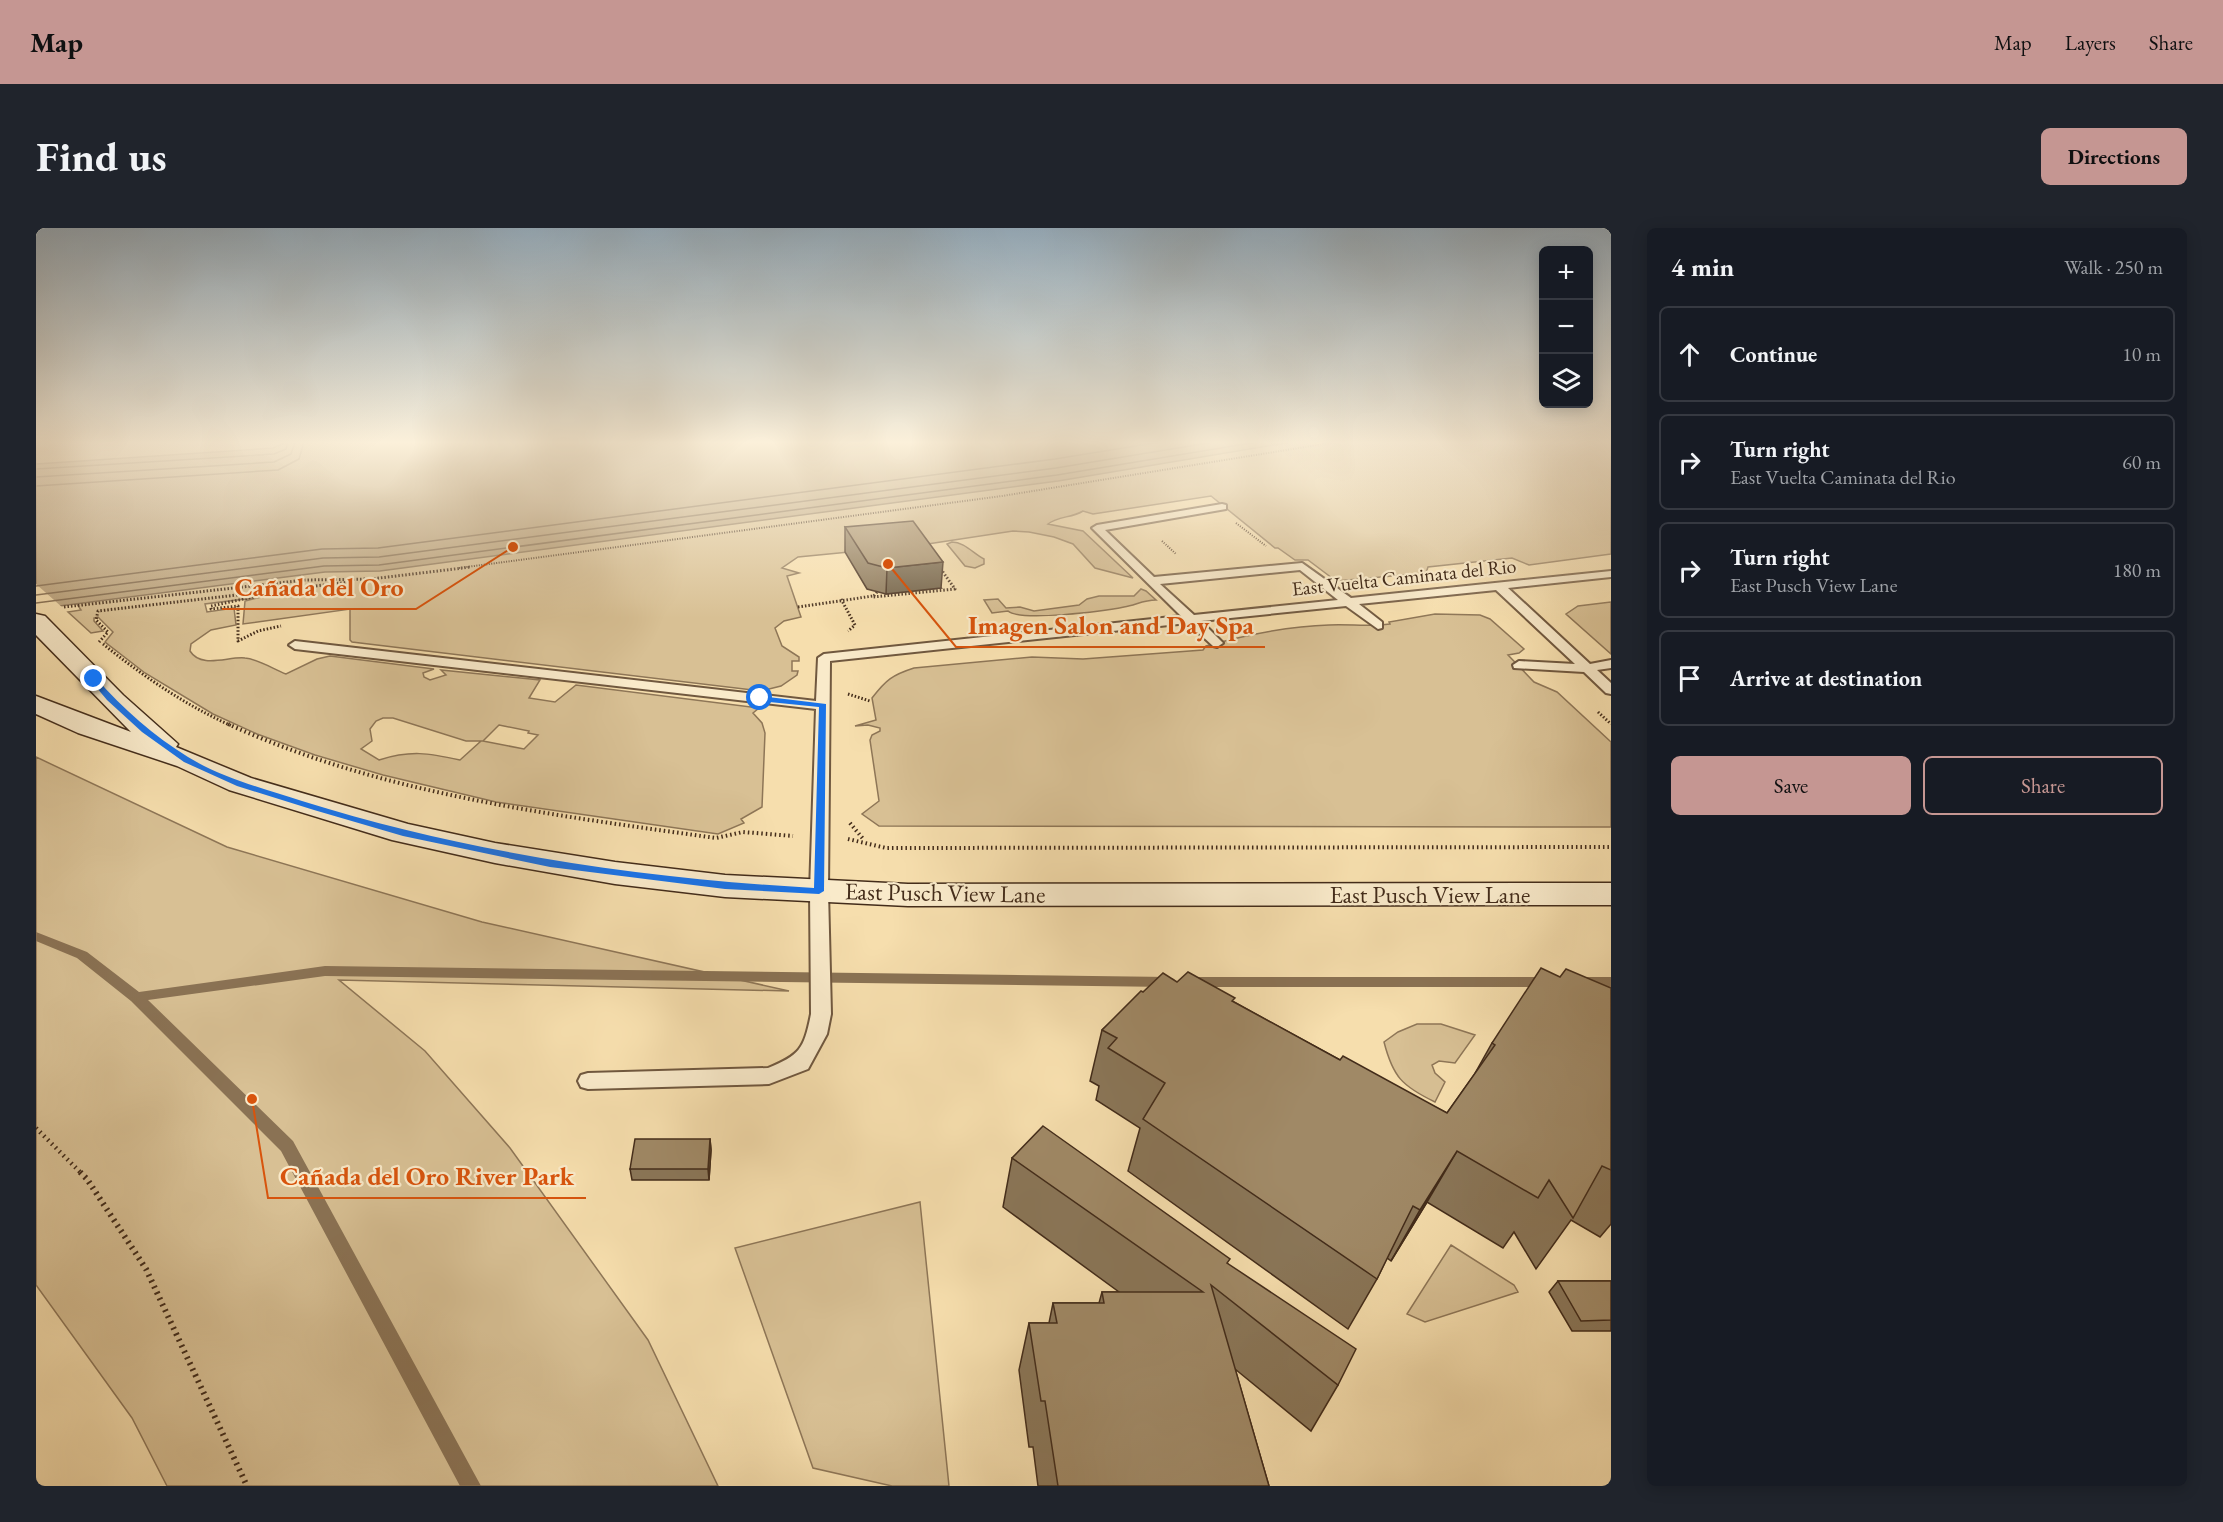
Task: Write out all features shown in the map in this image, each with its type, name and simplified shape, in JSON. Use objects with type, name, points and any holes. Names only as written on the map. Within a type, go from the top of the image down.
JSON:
[{"type":"main road","name":"East Pusch View Lane","points":[[49,623],[118,707],[145,731],[187,760]]},
{"type":"main road","name":"East Pusch View Lane","points":[[36,704],[88,728],[187,760],[240,784],[403,833],[572,867],[703,883],[908,895],[1611,894]]},
{"type":"lane","points":[[1217,643],[1188,618],[1097,528],[1222,507]]},
{"type":"lane","points":[[1151,581],[1302,566],[1378,625]]},
{"type":"lane","name":"East Vuelta Caminata del Rio","points":[[588,1081],[769,1076],[801,1062],[817,1034],[820,1014],[819,891],[824,658],[1611,574]]},
{"type":"lane","points":[[1499,586],[1611,690]]},
{"type":"lane","points":[[295,645],[823,705]]},
{"type":"lane","points":[[1519,665],[1587,668],[1611,664]]},
{"type":"path","points":[[99,642],[108,632],[96,620],[98,611],[282,591],[966,501]]},
{"type":"path","points":[[1234,521],[1271,550]]},
{"type":"path","points":[[798,607],[874,596],[955,589],[938,566]]},
{"type":"path","points":[[49,623],[305,580],[371,579]]},
{"type":"path","points":[[282,591],[211,606],[211,609],[238,606],[238,641],[258,631],[288,625]]},
{"type":"path","points":[[874,596],[876,591]]},
{"type":"path","points":[[36,1128],[87,1179],[146,1269],[247,1486]]},
{"type":"shaded area","points":[[36,501],[1180,501],[1093,514],[1083,511],[1048,524],[1083,531],[1133,578],[1095,568],[1073,544],[1029,532],[1013,531],[921,545],[798,557],[782,568],[799,573],[787,576],[801,617],[784,621],[775,628],[782,646],[799,657],[799,661],[792,661],[792,671],[798,671],[797,675],[781,686],[761,691],[352,642],[350,640],[350,609],[243,624],[245,601],[261,597],[205,604],[207,612],[234,608],[236,625],[211,630],[191,644],[190,651],[195,656],[208,661],[250,659],[286,674],[317,659],[330,656],[434,669],[423,673],[424,677],[430,680],[446,675],[441,670],[540,680],[529,698],[555,702],[576,685],[759,708],[753,713],[762,723],[765,733],[762,807],[741,819],[744,823],[718,834],[496,802],[383,775],[315,755],[257,734],[213,714],[145,673],[105,642],[113,632],[98,617],[94,618],[94,621],[103,631],[91,633],[68,612],[81,610],[68,591],[36,581]],"holes":[[[393,718],[466,741],[481,741],[460,760],[420,754],[379,760],[361,749],[372,741],[370,729],[376,721]],[[499,725],[529,731],[528,733],[538,735],[524,749],[483,741]]]},
{"type":"shaded area","points":[[1217,501],[1611,501],[1611,554],[1529,565],[1512,558],[1428,567],[1426,573],[1336,581],[1308,560],[1295,560],[1275,548]]},
{"type":"shaded area","points":[[952,542],[961,544],[984,559],[984,564],[975,568],[965,566],[947,544]]},
{"type":"shaded area","points":[[1141,589],[1156,600],[1114,609],[1063,615],[1029,616],[1008,611],[992,613],[984,600],[998,599],[1006,608],[1020,607],[1034,611],[1079,605],[1087,599],[1099,596],[1134,596]]},
{"type":"shaded area","points":[[1611,602],[1611,654],[1566,614],[1578,606]]},
{"type":"shaded area","points":[[1435,614],[1480,615],[1490,619],[1524,649],[1519,653],[1508,655],[1534,682],[1557,692],[1611,742],[1611,827],[879,826],[862,814],[879,801],[870,740],[872,735],[880,731],[880,728],[868,725],[855,726],[876,720],[872,698],[890,679],[914,668],[1032,657],[1083,659],[1203,650],[1206,646],[1221,642],[1282,629],[1329,625],[1382,625]]},
{"type":"shaded area","points":[[36,757],[227,847],[482,922],[789,991],[339,980],[425,1051],[510,1148],[648,1340],[718,1486],[167,1486],[132,1418],[36,1285]]},
{"type":"shaded area","points":[[1417,1024],[1441,1024],[1475,1035],[1455,1063],[1439,1061],[1432,1065],[1435,1073],[1445,1082],[1435,1102],[1414,1091],[1400,1079],[1391,1064],[1384,1042],[1398,1032]]},
{"type":"shaded area","points":[[920,1202],[949,1486],[892,1486],[813,1468],[735,1248]]},
{"type":"shaded area","points":[[1451,1245],[1514,1285],[1518,1292],[1425,1322],[1407,1314]]},
{"type":"water","points":[[36,501],[910,501],[380,571],[325,572],[36,609]]},
{"type":"pier","points":[[36,584],[63,608],[36,612]]},
{"type":"building","points":[[913,521],[943,562],[887,568],[868,563],[845,527]]},
{"type":"building","points":[[1541,968],[1560,977],[1566,969],[1611,988],[1611,1170],[1602,1166],[1573,1218],[1549,1180],[1538,1198],[1457,1151],[1420,1210],[1413,1206],[1377,1279],[1143,1119],[1165,1083],[1108,1048],[1117,1038],[1102,1030],[1141,991],[1143,992],[1163,973],[1177,982],[1188,972],[1235,998],[1232,1001],[1340,1060],[1343,1056],[1447,1113],[1495,1045],[1492,1043]]},
{"type":"building","points":[[1043,1126],[1230,1259],[1227,1263],[1356,1349],[1338,1385],[1211,1285],[1269,1486],[1058,1486],[1045,1401],[1041,1401],[1029,1323],[1057,1323],[1053,1303],[1104,1303],[1102,1292],[1203,1292],[1012,1158]]},
{"type":"building","points":[[635,1139],[710,1139],[708,1169],[630,1169]]},
{"type":"building","points":[[1558,1281],[1611,1281],[1611,1320],[1581,1321]]},
{"type":"waterway","points":[[36,936],[82,955],[136,997]]},
{"type":"waterway","points":[[136,997],[325,971],[1169,982]]},
{"type":"waterway","points":[[1192,982],[1547,982]]},
{"type":"waterway","points":[[1582,982],[1611,982]]},
{"type":"waterway","points":[[136,997],[287,1146],[471,1486]]},
{"type":"place","name":"Cañada del Oro","points":[[513,547]]},
{"type":"place","name":"Imagen Salon and Day Spa","points":[[888,564]]},
{"type":"place","name":"Cañada del Oro River Park","points":[[252,1099]]},
{"type":"route","points":[[94,679],[110,699],[145,731],[187,760],[240,784],[317,808],[403,833],[550,864],[725,886],[819,891],[823,705],[760,698]]}]
